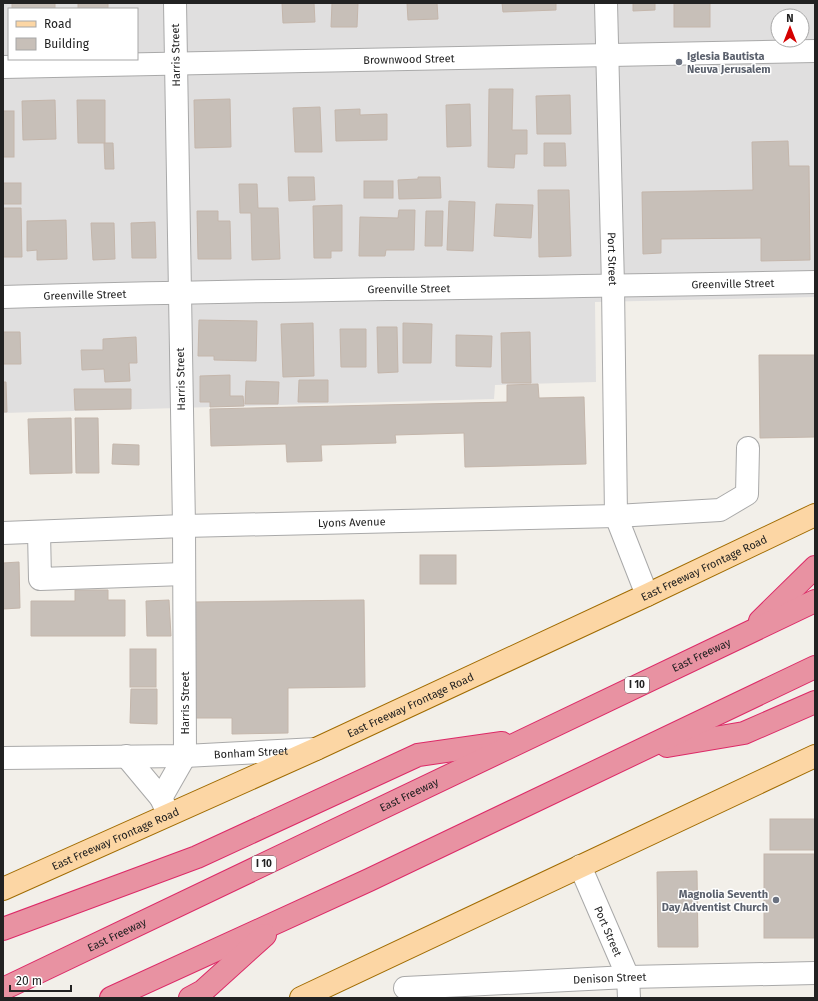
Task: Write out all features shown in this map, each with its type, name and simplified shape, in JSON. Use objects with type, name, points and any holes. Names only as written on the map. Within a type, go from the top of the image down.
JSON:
[{"type":"highway","points":[[749,632],[815,567]]},
{"type":"highway","name":"East Freeway","points":[[3,989],[815,601]]},
{"type":"highway","points":[[111,998],[281,920],[815,667]]},
{"type":"highway","points":[[641,750],[744,733],[815,702]]},
{"type":"highway","points":[[3,929],[197,857],[418,756],[525,739]]},
{"type":"highway","points":[[190,998],[203,991],[281,920]]},
{"type":"main road","name":"East Freeway Frontage Road","points":[[3,889],[165,806],[316,749],[647,596],[815,515]]},
{"type":"main road","points":[[301,998],[815,756]]},
{"type":"street","name":"Harris Street","points":[[175,3],[184,526],[185,756]]},
{"type":"street","name":"Port Street","points":[[606,3],[616,516]]},
{"type":"street","name":"Brownwood Street","points":[[3,67],[815,51]]},
{"type":"street","name":"Greenville Street","points":[[3,297],[180,292],[815,282]]},
{"type":"street","name":"Lyons Avenue","points":[[3,534],[184,526],[616,516],[720,510],[746,494],[748,448]]},
{"type":"street","points":[[616,516],[647,596]]},
{"type":"street","points":[[39,532],[40,579],[184,574]]},
{"type":"street","name":"Bonham Street","points":[[3,758],[185,756],[316,749]]},
{"type":"street","points":[[126,756],[165,806]]},
{"type":"street","points":[[165,806],[185,756]]},
{"type":"street","name":"Port Street","points":[[580,866],[628,988]]},
{"type":"street","name":"Denison Street","points":[[405,988],[628,988],[815,973]]},
{"type":"shaded area","points":[[3,3],[815,3],[815,297],[595,302],[596,382],[495,385],[494,399],[3,413]]},
{"type":"building","points":[[12,3],[55,3],[55,8],[12,8]]},
{"type":"building","points":[[78,3],[108,3],[108,8],[78,8]]},
{"type":"building","points":[[282,3],[314,3],[315,22],[283,23]]},
{"type":"building","points":[[332,3],[358,3],[357,27],[331,27]]},
{"type":"building","points":[[407,3],[437,3],[438,19],[408,20]]},
{"type":"building","points":[[502,3],[556,3],[556,10],[503,12]]},
{"type":"building","points":[[633,3],[655,3],[655,10],[633,11]]},
{"type":"building","points":[[674,3],[710,3],[710,27],[674,27]]},
{"type":"building","points":[[489,89],[513,89],[512,130],[527,130],[527,154],[515,154],[514,168],[488,167]]},
{"type":"building","points":[[570,95],[571,134],[537,134],[536,96]]},
{"type":"building","points":[[230,99],[231,147],[195,148],[194,100]]},
{"type":"building","points":[[55,100],[56,139],[23,140],[22,101]]},
{"type":"building","points":[[77,100],[105,100],[105,143],[78,143]]},
{"type":"building","points":[[470,104],[471,146],[447,147],[446,105]]},
{"type":"building","points":[[320,107],[322,152],[295,152],[293,108]]},
{"type":"building","points":[[360,109],[360,115],[387,114],[387,140],[336,141],[335,110]]},
{"type":"building","points":[[3,111],[14,111],[14,157],[3,157]]},
{"type":"building","points":[[788,141],[789,166],[809,166],[810,260],[761,261],[761,238],[661,239],[661,253],[643,254],[642,192],[753,190],[752,142]]},
{"type":"building","points":[[104,143],[113,143],[114,169],[105,169]]},
{"type":"building","points":[[544,143],[565,143],[566,166],[544,166]]},
{"type":"building","points":[[288,177],[314,177],[315,200],[289,201]]},
{"type":"building","points":[[418,177],[440,177],[441,198],[399,199],[398,180],[418,179]]},
{"type":"building","points":[[364,181],[393,181],[393,198],[364,198]]},
{"type":"building","points":[[3,183],[21,183],[21,204],[3,204]]},
{"type":"building","points":[[239,184],[257,184],[258,208],[278,208],[280,259],[252,260],[251,213],[240,213]]},
{"type":"building","points":[[538,190],[569,190],[571,256],[539,257]]},
{"type":"building","points":[[449,201],[475,202],[473,251],[447,250]]},
{"type":"building","points":[[496,204],[533,205],[531,238],[494,236]]},
{"type":"building","points":[[342,205],[342,251],[331,251],[331,258],[314,258],[313,206]]},
{"type":"building","points":[[3,208],[21,208],[22,257],[3,257]]},
{"type":"building","points":[[399,210],[415,210],[414,250],[386,250],[385,256],[359,256],[360,217],[398,218]]},
{"type":"building","points":[[197,211],[218,211],[218,221],[230,221],[231,259],[198,259]]},
{"type":"building","points":[[426,211],[443,211],[442,246],[425,246]]},
{"type":"building","points":[[66,220],[67,259],[37,260],[37,250],[27,251],[27,221]]},
{"type":"building","points":[[155,222],[156,258],[132,258],[131,223]]},
{"type":"building","points":[[91,223],[114,223],[115,259],[93,260]]},
{"type":"building","points":[[199,320],[257,321],[256,361],[214,360],[214,356],[198,356]]},
{"type":"building","points":[[313,323],[314,376],[283,377],[281,324]]},
{"type":"building","points":[[403,323],[432,324],[431,363],[403,363]]},
{"type":"building","points":[[377,327],[397,327],[398,372],[378,373]]},
{"type":"building","points":[[340,329],[366,329],[366,367],[341,367]]},
{"type":"building","points":[[3,332],[20,332],[21,364],[3,364]]},
{"type":"building","points":[[530,332],[531,383],[502,383],[501,333]]},
{"type":"building","points":[[456,335],[492,336],[491,367],[456,366]]},
{"type":"building","points":[[136,337],[137,363],[129,363],[130,381],[105,382],[104,369],[82,370],[81,350],[103,350],[103,339]]},
{"type":"building","points":[[759,355],[815,355],[815,437],[760,438]]},
{"type":"building","points":[[230,375],[230,396],[243,396],[244,406],[210,407],[210,402],[200,402],[200,376]]},
{"type":"building","points":[[299,380],[328,380],[328,402],[298,402]]},
{"type":"building","points":[[246,381],[279,382],[278,404],[245,404]]},
{"type":"building","points":[[3,382],[6,382],[7,412],[3,412]]},
{"type":"building","points":[[538,384],[539,398],[584,397],[586,464],[465,467],[464,433],[395,435],[396,443],[321,445],[322,461],[287,462],[286,444],[211,446],[210,409],[507,402],[507,385]]},
{"type":"building","points":[[74,389],[131,389],[131,409],[75,410]]},
{"type":"building","points":[[71,418],[72,473],[30,474],[28,419]]},
{"type":"building","points":[[75,418],[98,418],[99,473],[76,473]]},
{"type":"building","points":[[113,444],[139,445],[139,465],[112,464]]},
{"type":"building","points":[[420,555],[456,555],[456,584],[420,584]]},
{"type":"building","points":[[19,562],[20,608],[3,609],[3,563]]},
{"type":"building","points":[[75,590],[108,590],[108,600],[125,600],[125,636],[31,636],[31,601],[75,601]]},
{"type":"building","points":[[169,600],[171,636],[147,636],[146,601]]},
{"type":"building","points":[[364,600],[365,687],[288,688],[288,733],[232,734],[232,718],[196,718],[195,602]]},
{"type":"building","points":[[130,649],[156,649],[156,687],[130,687]]},
{"type":"building","points":[[131,689],[157,689],[157,724],[130,723]]},
{"type":"building","points":[[770,819],[815,819],[815,850],[770,850]]},
{"type":"building","points":[[764,854],[814,854],[814,938],[764,938]]},
{"type":"building","points":[[697,871],[698,947],[658,947],[657,872]]},
{"type":"place","name":"Iglesia Bautista Neuva Jerusalem","points":[[679,62]]},
{"type":"place","name":"Magnolia Seventh Day Adventist Church","points":[[776,900]]}]
